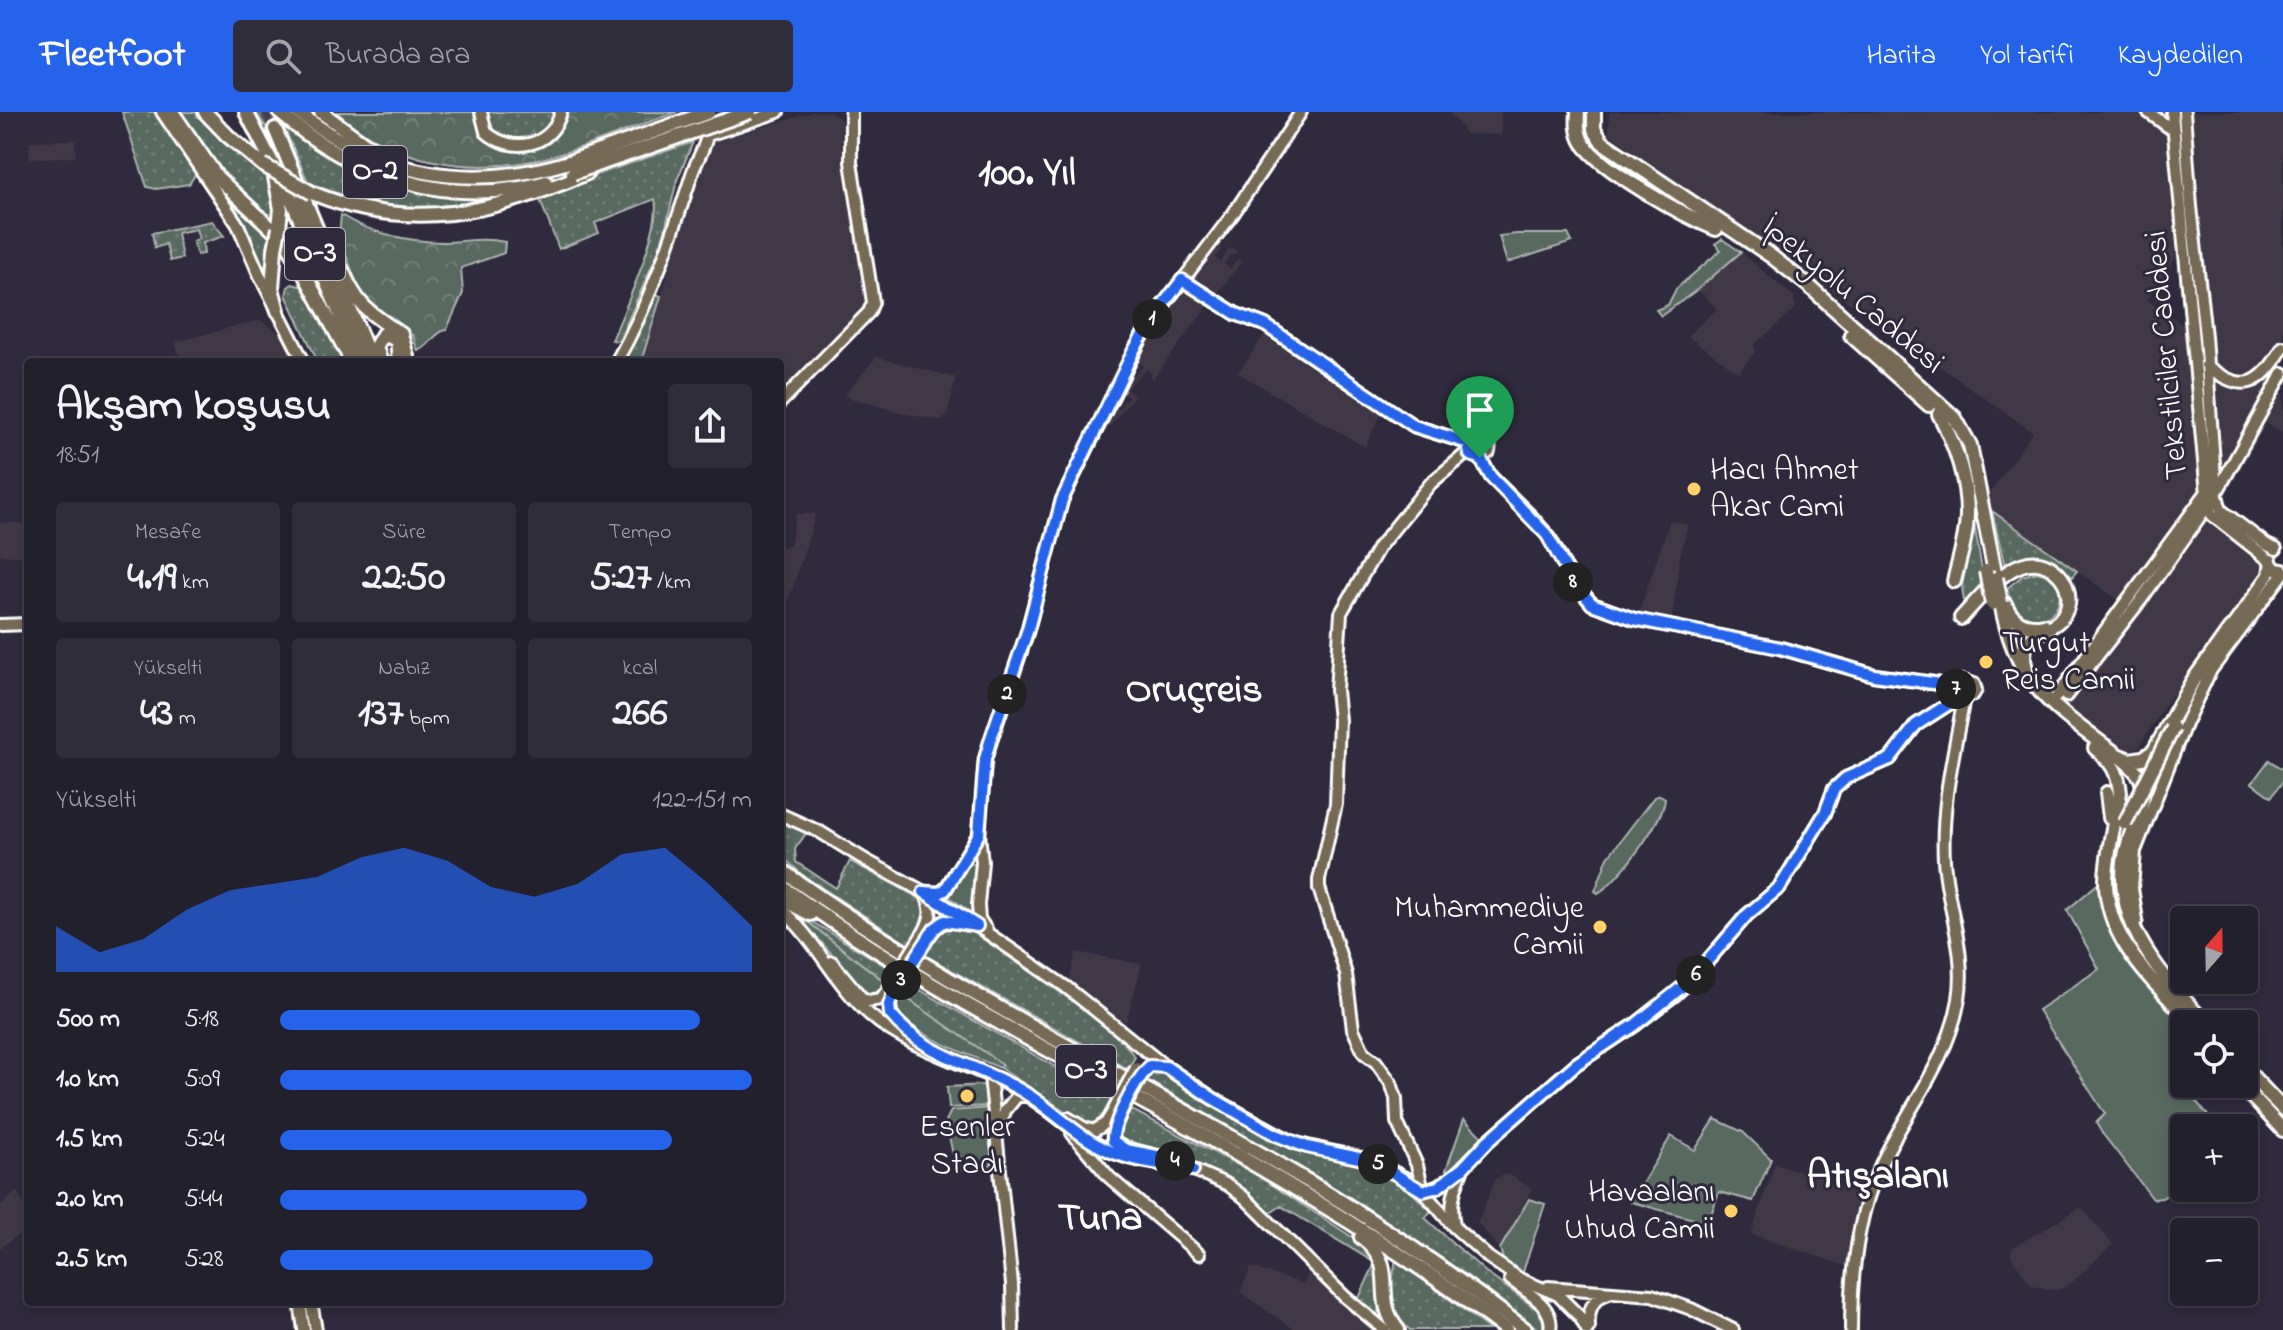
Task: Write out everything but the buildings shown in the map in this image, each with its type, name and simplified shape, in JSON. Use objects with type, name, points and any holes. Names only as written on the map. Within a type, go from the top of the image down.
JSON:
[{"type":"highway","points":[[172,112],[217,177],[288,244],[350,358]]},
{"type":"highway","points":[[205,112],[263,165],[309,197],[369,211],[445,215],[498,206],[572,171]]},
{"type":"highway","name":"O-3","points":[[246,112],[293,203],[358,358]]},
{"type":"highway","name":"O-2","points":[[279,112],[336,153],[373,171],[429,188],[486,192],[537,185],[709,112]]},
{"type":"highway","name":"O-2","points":[[298,112],[340,141],[375,158],[447,176],[488,177],[535,171],[572,171],[750,112]]},
{"type":"highway","points":[[321,112],[375,148],[447,176]]},
{"type":"highway","points":[[1578,112],[1579,133],[1591,151],[1658,199],[1716,229]]},
{"type":"highway","name":"İpekyolu Caddesi","points":[[1591,117],[1594,146],[1759,257],[1814,301],[1954,431],[1963,449],[1991,575]]},
{"type":"highway","name":"İpekyolu Caddesi","points":[[1591,117],[1607,138],[1809,286],[1955,418],[1970,445],[1991,575]]},
{"type":"highway","name":"O-3","points":[[275,129],[309,197],[370,358]]},
{"type":"highway","points":[[266,147],[280,200],[272,281],[278,311]]},
{"type":"highway","points":[[309,197],[358,300],[375,319],[401,334],[405,358]]},
{"type":"highway","points":[[380,358],[376,346],[383,334],[397,340],[404,358]]},
{"type":"highway","points":[[1939,414],[1955,447],[1967,505],[1967,524],[1954,581]]},
{"type":"highway","points":[[1999,603],[2018,622],[2037,626],[2048,623],[2058,613],[2062,593],[2058,581],[2044,570],[2021,571],[1962,623],[1975,601],[2014,568],[2033,563],[2055,570],[2066,584],[2067,608],[2059,623],[2034,635],[2026,643],[2023,657],[2029,679]]},
{"type":"highway","points":[[1991,575],[2013,650],[2029,679],[2055,708],[2118,756],[2141,780],[2143,796],[2127,848],[2122,876],[2123,897],[2129,920],[2142,947],[2194,1010]]},
{"type":"highway","points":[[1999,603],[2004,648],[2028,690],[2043,707],[2107,758],[2115,768],[2120,793],[2109,848]]},
{"type":"highway","points":[[2145,971],[2123,929],[2116,903],[2114,862],[2125,823],[2173,728],[2230,629]]},
{"type":"highway","points":[[2118,756],[2130,760],[2143,758],[2154,751],[2192,682],[2230,629]]},
{"type":"highway","points":[[2107,793],[2110,806],[2106,880],[2110,913],[2123,943],[2180,1010]]},
{"type":"highway","points":[[784,866],[805,887]]},
{"type":"highway","name":"O-3","points":[[784,872],[925,965],[1306,1181],[1425,1256],[1526,1330]]},
{"type":"highway","name":"O-3","points":[[784,888],[859,939],[946,992],[1315,1201],[1417,1266],[1506,1330]]},
{"type":"highway","points":[[784,900],[859,939]]},
{"type":"highway","points":[[2258,1074],[2283,1099]]},
{"type":"highway","points":[[2258,1083],[2283,1109]]},
{"type":"highway","points":[[2258,1097],[2283,1120]]},
{"type":"highway","points":[[2256,1098],[2283,1130]]},
{"type":"highway","points":[[1315,1201],[1326,1213],[1378,1252],[1385,1273],[1387,1312],[1398,1330]]},
{"type":"main road","points":[[162,112],[238,225],[302,358]]},
{"type":"main road","points":[[481,112],[486,132],[503,144],[516,146],[541,140],[556,126],[561,112]]},
{"type":"main road","points":[[618,358],[653,286],[708,135],[709,112]]},
{"type":"main road","points":[[708,135],[778,112]]},
{"type":"main road","points":[[784,399],[869,312],[873,302],[851,162],[851,112]]},
{"type":"main road","points":[[991,936],[979,919],[982,862],[979,834],[985,759],[1028,629],[1062,500],[1134,350],[1155,315],[1233,214],[1301,112]]},
{"type":"main road","points":[[2155,115],[2166,119],[2172,112]]},
{"type":"main road","name":"Tekstilciler Caddesi","points":[[2172,112],[2213,497],[2221,510],[2267,545],[2280,548]]},
{"type":"main road","name":"Tekstilciler Caddesi","points":[[2184,112],[2206,365],[2212,515],[2283,572]]},
{"type":"main road","points":[[2155,115],[2174,131]]},
{"type":"main road","points":[[1182,280],[1236,314],[1265,325],[1414,426],[1468,448],[1480,458],[1491,477],[1550,538],[1572,580],[1592,604],[1634,619],[1780,648],[1874,675],[1940,684],[1961,695]]},
{"type":"main road","points":[[2206,365],[2230,383],[2244,384],[2265,374],[2283,347]]},
{"type":"main road","points":[[2060,699],[2213,497],[2283,373]]},
{"type":"main road","points":[[1423,1191],[1412,1150],[1397,1122],[1396,1098],[1391,1083],[1376,1062],[1364,1053],[1353,1029],[1346,974],[1319,880],[1336,804],[1339,720],[1336,690],[1341,613],[1379,547],[1431,483],[1478,435],[1488,441],[1489,452],[1480,458]]},
{"type":"main road","points":[[2230,629],[2269,575],[2272,554],[2280,548]]},
{"type":"main road","points":[[2160,969],[2136,918],[2132,888],[2135,851],[2186,722],[2211,670],[2283,572]]},
{"type":"main road","points":[[0,619],[24,621]]},
{"type":"main road","points":[[0,625],[24,622]]},
{"type":"main road","points":[[1423,1191],[1438,1187],[1463,1168],[1488,1141],[1576,1064],[1635,1025],[1692,979],[1747,915],[1780,887],[1825,813],[1834,789],[1846,778],[1890,759],[1916,725],[1961,695]]},
{"type":"main road","points":[[1851,1330],[1856,1248],[1875,1181],[1883,1159],[1941,1055],[1959,998],[1962,966],[1946,879],[1943,820],[1960,721],[1961,695]]},
{"type":"main road","points":[[1938,712],[1950,713],[1960,721]]},
{"type":"main road","points":[[784,816],[820,832],[977,926],[1066,987],[1166,1067],[1212,1098],[1276,1135],[1307,1147],[1373,1161],[1409,1180],[1489,1258],[1509,1273],[1565,1301],[1588,1330]]},
{"type":"main road","points":[[924,892],[939,893],[945,890],[979,834]]},
{"type":"main road","points":[[964,857],[974,856],[982,862]]},
{"type":"main road","points":[[784,912],[868,1001],[881,999],[893,986],[925,936],[931,917],[930,904],[924,892]]},
{"type":"main road","points":[[925,936],[945,921],[977,926]]},
{"type":"main road","points":[[811,941],[835,978],[873,1018],[897,1034],[1032,1097],[1084,1128],[1094,1131],[1114,1117]]},
{"type":"main road","points":[[893,986],[890,1014],[906,1031],[932,1050]]},
{"type":"main road","points":[[1121,1031],[1139,1053],[1140,1071],[1114,1117],[1113,1141],[1118,1146],[1177,1162],[1228,1185],[1345,1297],[1385,1330]]},
{"type":"main road","points":[[1140,1071],[1150,1066],[1166,1067]]},
{"type":"main road","points":[[990,1076],[1012,1284],[1013,1330]]},
{"type":"main road","points":[[998,1137],[1010,1102],[1017,1096],[1032,1097],[1077,1133],[1102,1148],[1134,1160],[1193,1170]]},
{"type":"main road","points":[[1032,1097],[1143,1208],[1199,1254]]},
{"type":"main road","points":[[1094,1161],[1095,1152],[1102,1148]]},
{"type":"main road","points":[[1454,1227],[1451,1209],[1453,1194],[1463,1168]]},
{"type":"main road","points":[[1409,1180],[1419,1173]]},
{"type":"main road","points":[[1438,1187],[1442,1204],[1454,1227]]},
{"type":"main road","points":[[1489,1258],[1498,1269],[1549,1310],[1550,1330]]},
{"type":"main road","points":[[1534,1285],[1652,1295],[1733,1330]]},
{"type":"main road","points":[[1588,1330],[1589,1311],[1596,1300],[1606,1293],[1619,1291]]},
{"type":"main road","points":[[301,1306],[304,1330]]},
{"type":"main road","points":[[312,1306],[316,1330]]},
{"type":"shaded area","points":[[813,112],[830,112],[842,120],[869,304],[784,387],[784,358],[642,358],[708,143]]},
{"type":"shaded area","points":[[1449,112],[1501,112],[1501,135],[1466,134]]},
{"type":"shaded area","points":[[1609,112],[2144,112],[2171,131],[2182,249],[2147,300],[2189,329],[2203,513],[2264,563],[2266,570],[2168,701],[2139,747],[2121,753],[2051,699],[2121,602],[1992,511],[1989,494],[2033,432],[1609,134]]},
{"type":"shaded area","points":[[2185,112],[2283,112],[2283,433],[2266,423],[2232,485],[2223,479]]},
{"type":"shaded area","points":[[75,140],[76,157],[29,158],[30,141]]},
{"type":"shaded area","points":[[1218,246],[1222,249],[1215,258],[1221,262],[1229,248],[1236,250],[1224,264],[1230,269],[1237,259],[1241,262],[1153,379],[1149,377],[1152,373],[1146,369],[1126,389],[1134,396],[1104,434],[1076,460],[1072,457],[1074,452],[1100,431],[1128,397],[1123,393],[1120,397],[1116,394],[1143,366],[1138,362],[1134,367],[1130,364]]},
{"type":"shaded area","points":[[1741,252],[1794,297],[1796,308],[1753,346],[1756,350],[1739,373],[1687,336],[1717,309],[1698,289]]},
{"type":"shaded area","points":[[260,320],[281,334],[294,358],[180,358],[175,342]]},
{"type":"shaded area","points":[[1266,332],[1384,409],[1365,447],[1238,373]]},
{"type":"shaded area","points":[[876,357],[956,378],[947,416],[941,420],[906,414],[844,396]]},
{"type":"shaded area","points":[[796,514],[816,514],[789,599],[784,597],[784,547],[790,546]]},
{"type":"shaded area","points":[[1670,520],[1688,525],[1680,556],[1672,619],[1639,612]]},
{"type":"shaded area","points":[[0,522],[24,524],[24,557],[0,555]]},
{"type":"shaded area","points":[[1076,952],[1142,964],[1126,1023],[1069,981]]},
{"type":"shaded area","points":[[1775,1163],[1799,1171],[1868,1184],[1851,1245],[1849,1267],[1751,1234]]},
{"type":"shaded area","points":[[1508,1174],[1532,1188],[1500,1249],[1477,1223],[1496,1178]]},
{"type":"shaded area","points":[[17,1191],[24,1205],[24,1231],[0,1248],[0,1206]]},
{"type":"shaded area","points":[[2081,1207],[2113,1244],[2061,1289],[2031,1285],[2010,1255],[2012,1248]]},
{"type":"shaded area","points":[[1311,1266],[1379,1330],[1295,1330],[1240,1292],[1251,1267],[1304,1284]]},
{"type":"green space","points":[[122,112],[162,112],[197,172],[189,184],[156,189],[147,187]]},
{"type":"green space","points":[[179,112],[196,112],[210,128],[270,177],[274,196],[273,222],[217,170]]},
{"type":"green space","points":[[255,112],[270,112],[306,141],[346,166],[381,182],[435,196],[490,200],[490,204],[442,208],[398,206],[354,198],[308,182],[283,125],[268,130]]},
{"type":"green space","points":[[337,112],[474,112],[477,124],[491,141],[502,147],[526,151],[552,141],[569,112],[677,112],[558,154],[499,165],[468,166],[407,154],[358,130]]},
{"type":"green space","points":[[484,112],[556,112],[545,131],[522,140],[492,133]]},
{"type":"green space","points":[[693,142],[677,180],[662,243],[619,341],[612,340],[648,248],[656,212],[655,199],[595,223],[599,233],[559,249],[540,200],[575,182]]},
{"type":"green space","points":[[218,188],[273,234],[268,281],[242,222]]},
{"type":"green space","points":[[341,215],[364,227],[403,238],[430,242],[505,242],[504,253],[461,268],[463,293],[447,329],[418,351],[412,335],[373,310],[360,292],[339,236]]},
{"type":"green space","points":[[212,221],[224,236],[203,243],[204,254],[197,255],[193,241],[199,239],[196,229],[177,233],[182,258],[170,261],[166,244],[155,248],[152,233]]},
{"type":"green space","points":[[1568,234],[1572,242],[1507,263],[1499,236]]},
{"type":"green space","points":[[1722,239],[1741,252],[1661,316],[1656,310],[1668,305],[1676,289],[1721,250],[1715,244]]},
{"type":"green space","points":[[292,284],[304,287],[343,358],[316,358],[286,295]]},
{"type":"green space","points":[[656,294],[661,296],[642,358],[625,358]]},
{"type":"green space","points":[[1992,511],[2077,571],[2072,577],[2048,560],[2033,558],[2006,571]]},
{"type":"green space","points":[[1974,523],[1985,587],[1965,610],[1962,587]]},
{"type":"green space","points":[[2037,572],[2053,580],[2059,591],[2058,604],[2051,614],[2041,620],[2029,620],[2017,610],[2007,588],[2022,576]]},
{"type":"green space","points":[[2269,760],[2283,770],[2283,781],[2271,797],[2252,783]]},
{"type":"green space","points":[[1660,795],[1665,798],[1663,808],[1649,835],[1616,877],[1598,893],[1595,891],[1608,857],[1654,797]]},
{"type":"green space","points":[[784,824],[807,832],[795,849],[796,862],[836,888],[850,861],[923,900],[928,910],[909,945],[801,874],[784,858]]},
{"type":"green space","points":[[969,862],[977,865],[973,914],[949,897]]},
{"type":"green space","points":[[2101,881],[2106,914],[2121,948],[2140,975],[2172,1010],[2170,1098],[2194,1098],[2207,1114],[2170,1114],[2170,1193],[2162,1198],[2153,1199],[2102,1133],[2096,1123],[2105,1114],[2038,1010],[2099,969],[2067,910]]},
{"type":"green space","points":[[791,909],[892,970],[885,982]]},
{"type":"green space","points":[[791,909],[885,982],[883,990],[868,994]]},
{"type":"green space","points":[[952,925],[970,930],[1113,1029],[1135,1057],[1128,1069],[923,954],[939,930]]},
{"type":"green space","points":[[906,982],[1112,1099],[1101,1121],[1090,1126],[1083,1123],[1000,1068],[1001,1064],[899,993]]},
{"type":"green space","points":[[899,993],[1002,1064],[1000,1068],[939,1042],[909,1023],[893,1001]]},
{"type":"green space","points":[[1155,1068],[1163,1068],[1223,1112],[1298,1149],[1359,1162],[1399,1180],[1431,1211],[1425,1218],[1489,1275],[1542,1313],[1544,1330],[1539,1330],[1396,1229],[1146,1079]]},
{"type":"green space","name":"Esenler Stadı","points":[[985,1085],[987,1106],[949,1108],[947,1087]]},
{"type":"green space","points":[[988,1108],[993,1166],[956,1170],[946,1121],[951,1111]]},
{"type":"green space","points":[[1128,1108],[1252,1172],[1363,1244],[1379,1263],[1377,1319],[1358,1300],[1375,1263],[1281,1206],[1269,1214],[1256,1200],[1222,1177],[1183,1161],[1124,1145],[1118,1141],[1118,1128]]},
{"type":"green space","points":[[1464,1119],[1485,1140],[1452,1173],[1446,1170]]},
{"type":"green space","points":[[1715,1119],[1743,1132],[1771,1159],[1753,1201],[1719,1192],[1708,1223],[1631,1202],[1671,1136],[1695,1150]]},
{"type":"green space","points":[[1529,1199],[1545,1204],[1522,1275],[1503,1259],[1500,1249]]},
{"type":"green space","points":[[1396,1259],[1490,1330],[1410,1330],[1393,1306]]},
{"type":"waterway","points":[[307,1306],[310,1330]]},
{"type":"tunnel","points":[[268,112],[275,129]]},
{"type":"place","name":"Hacı Ahmet Akar Cami","points":[[1694,489]]},
{"type":"place","name":"Turgut Reis Camii","points":[[1986,662]]},
{"type":"place","name":"Muhammediye Camii","points":[[1600,927]]},
{"type":"place","name":"Esenler Stadı","points":[[967,1096]]},
{"type":"place","name":"Havaalanı Uhud Camii","points":[[1731,1211]]},
{"type":"district","name":"100. Yıl","points":[[1027,174]]},
{"type":"district","name":"Oruçreis","points":[[1194,691]]},
{"type":"district","name":"Atışalanı","points":[[1878,1177]]},
{"type":"district","name":"Tuna","points":[[1100,1219]]},
{"type":"route","points":[[1182,280],[1236,314],[1265,325],[1414,426],[1468,443],[1470,455],[1480,458],[1491,477],[1550,538],[1572,580],[1592,604],[1617,615],[1780,648],[1874,675],[1940,684],[1958,690],[1961,696],[1916,725],[1890,759],[1846,778],[1834,789],[1825,813],[1780,887],[1747,915],[1683,988],[1576,1064],[1488,1141],[1451,1179],[1432,1190],[1423,1191],[1373,1161],[1307,1147],[1276,1135],[1159,1065],[1150,1066],[1143,1073],[1115,1123],[1113,1141],[1126,1150],[1162,1157],[1193,1170],[1134,1160],[1088,1140],[1032,1097],[932,1050],[895,1020],[890,1014],[890,997],[934,929],[945,921],[977,926],[924,892],[939,893],[945,890],[979,834],[985,759],[1028,629],[1062,500],[1134,350],[1155,315],[1182,280]]}]
